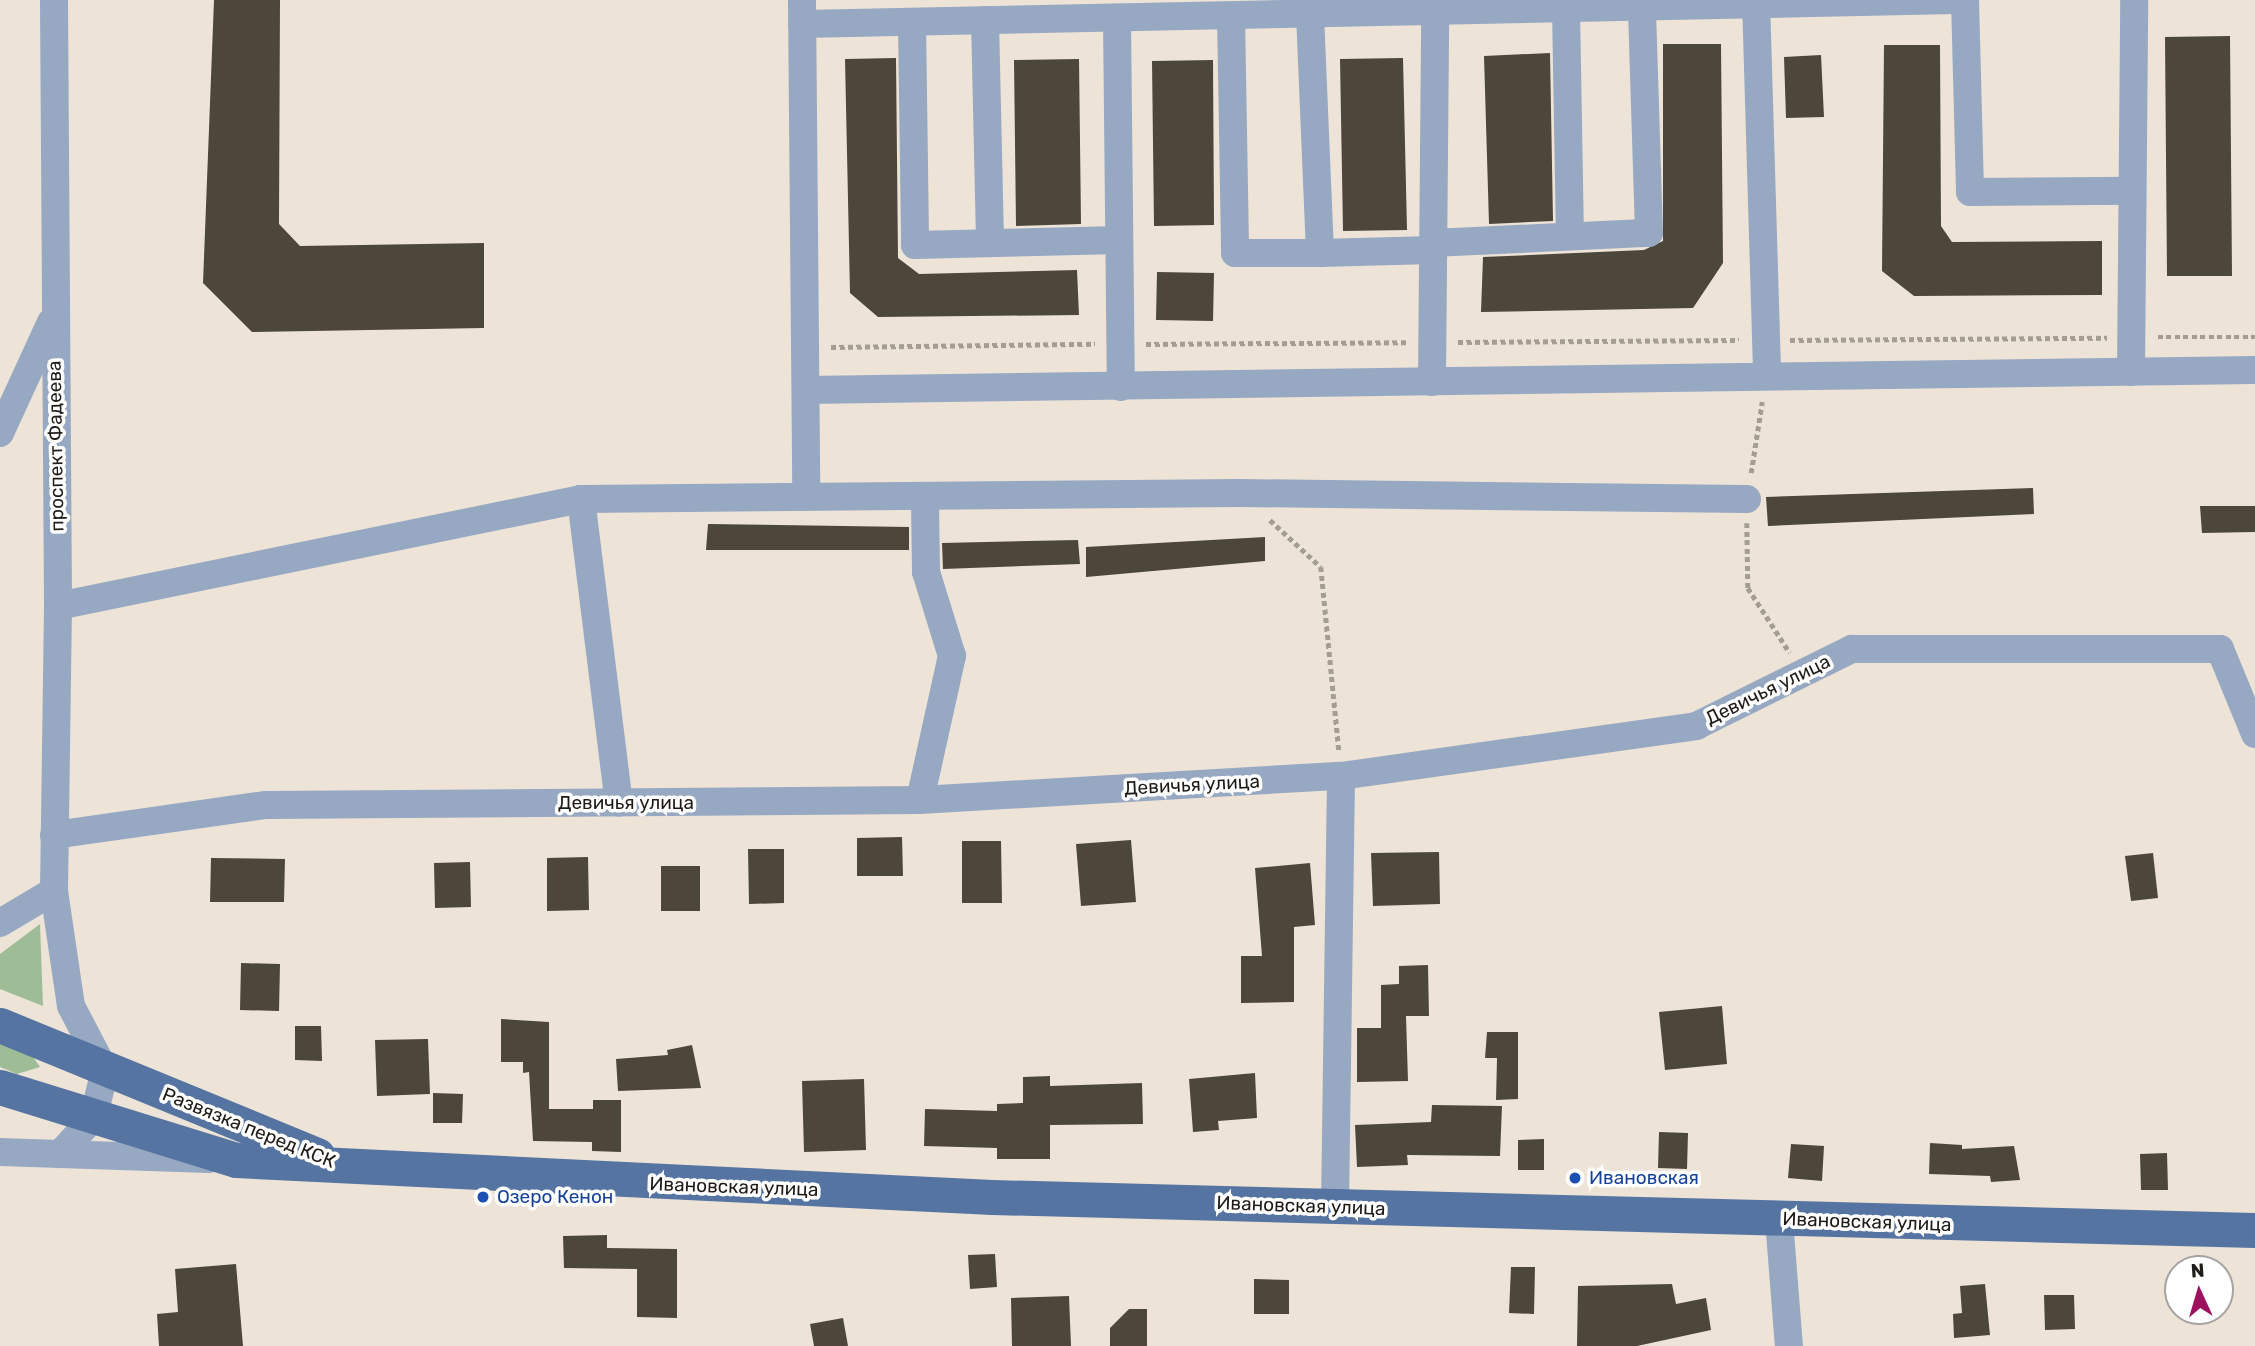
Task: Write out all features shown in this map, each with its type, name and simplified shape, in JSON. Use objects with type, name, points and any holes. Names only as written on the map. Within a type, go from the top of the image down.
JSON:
[{"type":"main road","name":"Развязка перед КСК","points":[[0,1025],[105,1071],[347,1166]]},
{"type":"main road","name":"Развязка перед КСК","points":[[0,1087],[93,1118],[236,1160],[347,1166]]},
{"type":"main road","name":"Ивановская улица","points":[[347,1166],[617,1182],[1335,1207],[2255,1230]]},
{"type":"street","name":"проспект Фадеева","points":[[54,0],[58,606],[54,891]]},
{"type":"street","points":[[806,497],[802,12],[912,22],[1117,18],[1247,10],[1310,14],[1955,0]]},
{"type":"street","points":[[1965,0],[1970,192],[2132,191]]},
{"type":"street","points":[[2131,372],[2134,0]]},
{"type":"street","points":[[1756,3],[1767,374]]},
{"type":"street","points":[[1247,10],[1236,253],[1320,253],[1649,233],[1642,8]]},
{"type":"street","points":[[1566,9],[1570,236]]},
{"type":"street","points":[[1432,382],[1435,12]]},
{"type":"street","points":[[1310,14],[1320,253]]},
{"type":"street","points":[[1117,18],[1121,387]]},
{"type":"street","points":[[985,20],[990,243]]},
{"type":"street","points":[[912,22],[915,244],[1119,240]]},
{"type":"street","points":[[0,433],[55,313]]},
{"type":"street","points":[[806,390],[1432,382],[1767,374],[2255,370]]},
{"type":"street","points":[[58,606],[581,499],[925,498],[1239,493],[1747,499]]},
{"type":"street","points":[[920,800],[952,656],[926,572],[925,498]]},
{"type":"street","points":[[581,499],[619,803]]},
{"type":"street","name":"Девичья улица","points":[[54,835],[266,805],[920,800],[1341,776],[1696,726],[1852,649],[2220,649],[2255,734]]},
{"type":"street","points":[[1335,1207],[1341,776]]},
{"type":"street","points":[[0,923],[54,891],[71,1006],[105,1071],[93,1118],[60,1154]]},
{"type":"street","points":[[0,1152],[236,1160]]},
{"type":"street","points":[[1779,1220],[1789,1346]]},
{"type":"path","points":[[806,347],[2255,337]]},
{"type":"path","points":[[1767,374],[1747,499],[1748,587],[1802,673]]},
{"type":"path","points":[[1239,493],[1321,567],[1341,776]]},
{"type":"green space","points":[[40,924],[43,1006],[0,989],[0,954]]},
{"type":"green space","points":[[0,1043],[31,1054],[40,1067],[17,1074],[0,1067]]},
{"type":"building","points":[[214,0],[280,0],[279,224],[300,246],[484,243],[484,328],[252,332],[203,283]]},
{"type":"building","points":[[2230,36],[2232,276],[2167,276],[2165,37]]},
{"type":"building","points":[[1663,44],[1721,44],[1723,263],[1693,308],[1481,312],[1483,257],[1644,250],[1663,241]]},
{"type":"building","points":[[1884,45],[1940,45],[1941,226],[1952,242],[2102,241],[2102,295],[1914,296],[1882,271]]},
{"type":"building","points":[[1550,53],[1553,221],[1489,224],[1484,56]]},
{"type":"building","points":[[1821,55],[1824,117],[1786,118],[1784,57]]},
{"type":"building","points":[[896,58],[898,258],[919,274],[1077,270],[1079,315],[878,317],[850,293],[845,59]]},
{"type":"building","points":[[1403,58],[1407,230],[1343,231],[1340,59]]},
{"type":"building","points":[[1079,59],[1081,224],[1016,226],[1014,60]]},
{"type":"building","points":[[1213,60],[1214,225],[1154,226],[1152,61]]},
{"type":"building","points":[[1157,272],[1214,273],[1213,321],[1156,320]]},
{"type":"building","points":[[2033,488],[2034,514],[1768,526],[1766,497]]},
{"type":"building","points":[[2200,506],[2255,506],[2255,532],[2202,533]]},
{"type":"building","points":[[708,524],[909,527],[909,550],[706,550]]},
{"type":"building","points":[[1265,537],[1265,561],[1086,577],[1086,547]]},
{"type":"building","points":[[1078,540],[1080,564],[943,569],[942,543]]},
{"type":"building","points":[[902,837],[903,876],[857,876],[857,838]]},
{"type":"building","points":[[1131,840],[1136,902],[1081,906],[1076,844]]},
{"type":"building","points":[[962,841],[1001,841],[1002,903],[962,903]]},
{"type":"building","points":[[748,849],[784,849],[784,903],[749,904]]},
{"type":"building","points":[[1439,852],[1440,904],[1373,906],[1371,853]]},
{"type":"building","points":[[2153,853],[2158,898],[2131,901],[2125,856]]},
{"type":"building","points":[[588,857],[589,910],[547,911],[547,858]]},
{"type":"building","points":[[211,858],[285,859],[284,902],[210,902]]},
{"type":"building","points":[[470,862],[471,907],[435,908],[434,863]]},
{"type":"building","points":[[1310,863],[1315,925],[1294,927],[1294,1002],[1241,1003],[1241,956],[1262,956],[1255,868]]},
{"type":"building","points":[[661,866],[700,866],[700,911],[661,911]]},
{"type":"building","points":[[241,963],[280,964],[279,1011],[240,1010]]},
{"type":"building","points":[[1428,965],[1429,1016],[1406,1016],[1408,1081],[1357,1082],[1357,1028],[1381,1028],[1381,985],[1399,984],[1399,966]]},
{"type":"building","points":[[1722,1006],[1727,1064],[1665,1070],[1659,1012]]},
{"type":"building","points":[[501,1019],[549,1022],[549,1109],[593,1109],[593,1100],[621,1100],[621,1152],[592,1151],[592,1142],[533,1141],[529,1072],[523,1073],[523,1062],[501,1062]]},
{"type":"building","points":[[295,1026],[321,1026],[322,1061],[295,1060]]},
{"type":"building","points":[[1487,1032],[1518,1032],[1518,1099],[1496,1100],[1497,1058],[1485,1058]]},
{"type":"building","points":[[428,1039],[430,1094],[377,1096],[375,1040]]},
{"type":"building","points":[[692,1045],[701,1088],[618,1091],[616,1059],[668,1055],[667,1050]]},
{"type":"building","points":[[1255,1073],[1257,1118],[1218,1121],[1219,1130],[1193,1132],[1189,1079]]},
{"type":"building","points":[[1050,1076],[1050,1086],[1142,1083],[1143,1124],[1050,1125],[1050,1159],[997,1159],[997,1148],[924,1146],[925,1109],[997,1111],[997,1104],[1023,1103],[1023,1077]]},
{"type":"building","points":[[864,1079],[866,1150],[804,1152],[802,1081]]},
{"type":"building","points":[[433,1093],[463,1094],[462,1123],[433,1123]]},
{"type":"building","points":[[1432,1105],[1502,1106],[1500,1156],[1407,1155],[1408,1165],[1357,1167],[1355,1125],[1431,1122]]},
{"type":"building","points":[[1659,1132],[1688,1133],[1687,1169],[1658,1168]]},
{"type":"building","points":[[1544,1139],[1544,1170],[1518,1170],[1518,1140]]},
{"type":"building","points":[[1930,1143],[1962,1145],[1962,1149],[2014,1146],[2020,1180],[1991,1182],[1990,1176],[1929,1174]]},
{"type":"building","points":[[1791,1144],[1824,1146],[1822,1181],[1788,1178]]},
{"type":"building","points":[[2167,1153],[2168,1190],[2141,1190],[2140,1154]]},
{"type":"building","points":[[607,1235],[607,1248],[677,1249],[677,1318],[637,1317],[637,1269],[564,1268],[563,1236]]},
{"type":"building","points":[[995,1254],[997,1287],[970,1289],[968,1255]]},
{"type":"building","points":[[236,1264],[243,1346],[159,1346],[157,1314],[178,1312],[175,1269]]},
{"type":"building","points":[[1511,1267],[1535,1267],[1534,1314],[1509,1313]]},
{"type":"building","points":[[1254,1279],[1289,1280],[1289,1314],[1254,1314]]},
{"type":"building","points":[[1672,1284],[1676,1304],[1706,1298],[1711,1330],[1637,1346],[1577,1346],[1578,1286]]},
{"type":"building","points":[[1985,1284],[1990,1335],[1954,1338],[1953,1314],[1962,1313],[1960,1286]]},
{"type":"building","points":[[2044,1295],[2074,1295],[2075,1329],[2045,1330]]},
{"type":"building","points":[[1069,1296],[1071,1346],[1012,1346],[1011,1298]]},
{"type":"building","points":[[1129,1309],[1147,1309],[1147,1346],[1110,1346],[1110,1328]]},
{"type":"building","points":[[843,1318],[848,1346],[814,1346],[810,1324]]},
{"type":"place","name":"Ивановская","points":[[1575,1178]]},
{"type":"place","name":"Озеро Кенон","points":[[483,1197]]}]
